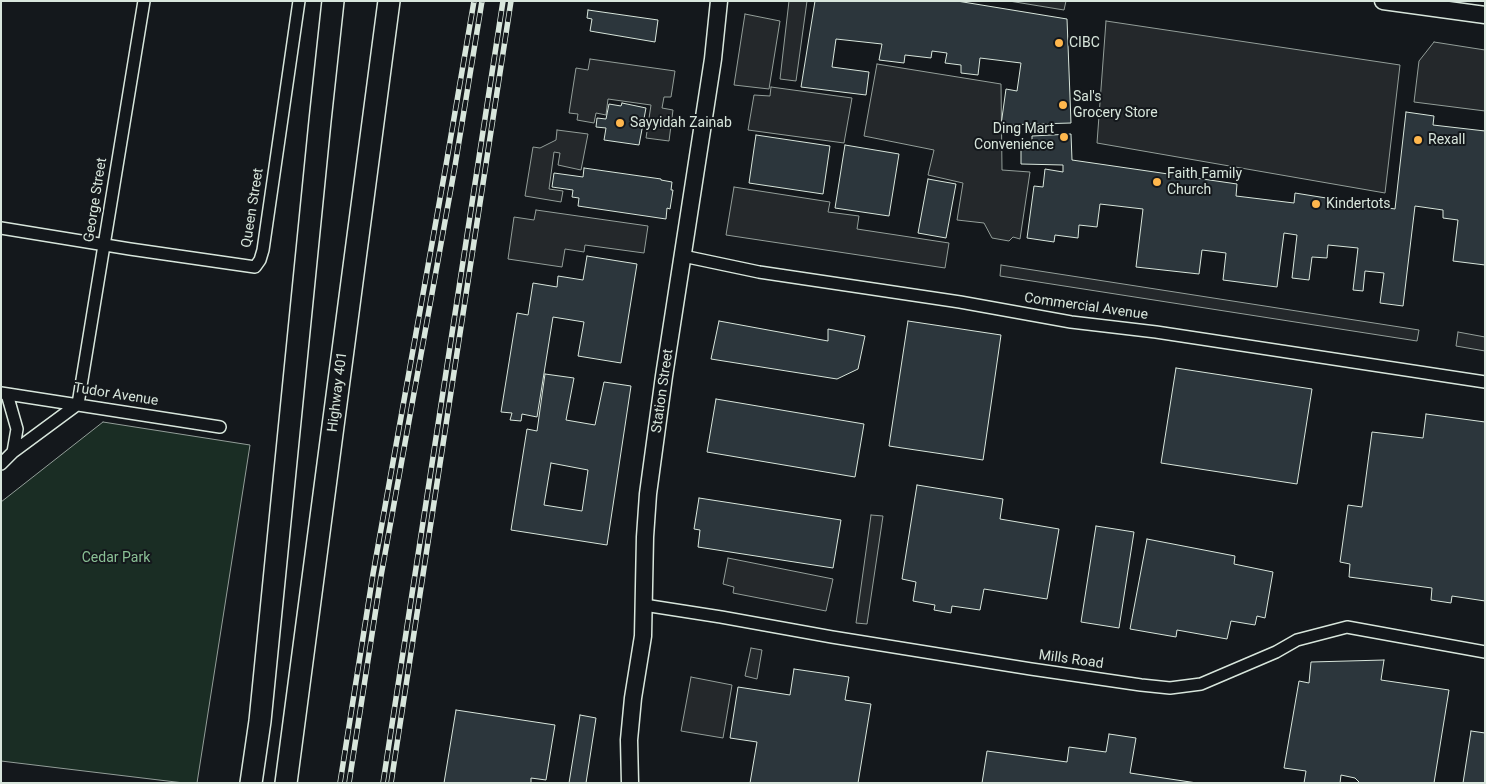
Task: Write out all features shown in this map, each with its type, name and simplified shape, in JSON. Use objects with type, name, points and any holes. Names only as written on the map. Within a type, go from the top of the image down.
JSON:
[{"type":"highway","points":[[251,783],[260,721],[333,1]]},
{"type":"highway","name":"Highway 401","points":[[286,783],[389,1]]},
{"type":"street","name":"George Street","points":[[78,404],[144,1]]},
{"type":"street","name":"Queen Street","points":[[104,245],[255,267],[260,260],[263,250],[299,1]]},
{"type":"street","name":"Station Street","points":[[630,783],[629,740],[633,698],[643,636],[648,494],[664,376],[713,59],[719,1]]},
{"type":"street","points":[[1394,2],[1485,15]]},
{"type":"street","points":[[1,228],[104,245]]},
{"type":"street","name":"Commercial Avenue","points":[[683,256],[759,272],[960,302],[1071,322],[1165,334],[1485,382]]},
{"type":"street","name":"Tudor Avenue","points":[[13,452],[17,429],[4,393],[220,427]]},
{"type":"street","points":[[1,464],[13,452],[78,404]]},
{"type":"street","name":"Mills Road","points":[[644,605],[1031,669],[1141,686],[1170,688],[1201,684],[1276,652],[1297,640],[1347,627],[1485,652]]},
{"type":"green space","name":"Cedar Park","points":[[103,422],[250,445],[197,783],[1,761],[1,502]]},
{"type":"shaded area","points":[[789,1],[807,1],[796,81],[780,79]]},
{"type":"shaded area","points":[[1009,1],[1066,1],[1064,10]]},
{"type":"shaded area","points":[[745,14],[780,21],[769,89],[734,85]]},
{"type":"shaded area","points":[[1106,21],[1400,65],[1385,193],[1097,143]]},
{"type":"shaded area","points":[[1434,42],[1485,50],[1485,111],[1414,102],[1419,61]]},
{"type":"shaded area","points":[[590,59],[675,71],[671,97],[664,97],[662,108],[673,110],[669,141],[646,138],[651,105],[608,99],[606,115],[596,113],[594,123],[577,120],[578,114],[569,113],[576,68],[588,70]]},
{"type":"shaded area","points":[[877,64],[1001,84],[1002,170],[1030,172],[1020,239],[1013,237],[1009,241],[992,238],[984,223],[957,220],[963,183],[928,175],[934,150],[864,136]]},
{"type":"shaded area","points":[[771,87],[852,98],[844,143],[748,130],[754,95],[770,96]]},
{"type":"shaded area","points":[[557,130],[588,134],[581,170],[558,165],[560,153],[554,152],[549,189],[563,191],[561,202],[525,196],[533,147],[540,148],[556,140]]},
{"type":"shaded area","points":[[734,187],[830,202],[828,212],[859,216],[857,229],[949,243],[945,268],[726,235]]},
{"type":"shaded area","points":[[536,210],[648,226],[644,253],[585,245],[584,252],[565,249],[562,267],[508,259],[514,217],[534,220]]},
{"type":"shaded area","points":[[1001,265],[1419,330],[1417,341],[1000,276]]},
{"type":"shaded area","points":[[1458,332],[1485,337],[1485,351],[1456,346]]},
{"type":"shaded area","points":[[871,515],[883,516],[867,624],[856,623]]},
{"type":"shaded area","points":[[728,558],[833,579],[826,611],[733,593],[734,587],[723,584]]},
{"type":"shaded area","points":[[751,648],[762,650],[757,679],[745,676]]},
{"type":"shaded area","points":[[691,677],[732,685],[723,738],[681,731]]},
{"type":"building","points":[[815,1],[957,1],[1067,19],[1071,123],[1001,125],[1006,89],[1017,91],[1021,63],[980,58],[978,75],[961,73],[961,65],[945,63],[947,53],[932,51],[931,58],[905,55],[904,63],[879,60],[882,44],[836,39],[832,67],[869,72],[866,95],[801,87]]},
{"type":"building","points":[[588,10],[658,20],[655,42],[590,31],[592,19],[587,18]]},
{"type":"building","name":"Sayyidah Zainab","points":[[622,103],[646,108],[639,145],[604,140],[606,128],[596,127],[597,118],[606,119],[609,104],[621,106]]},
{"type":"building","points":[[1406,112],[1434,116],[1433,125],[1485,131],[1485,265],[1453,261],[1458,220],[1443,218],[1443,210],[1415,206],[1403,306],[1380,303],[1384,273],[1365,271],[1363,291],[1353,290],[1358,248],[1328,245],[1327,258],[1312,257],[1309,280],[1292,278],[1297,235],[1284,233],[1277,287],[1223,280],[1226,253],[1202,250],[1199,274],[1136,267],[1143,209],[1100,204],[1097,227],[1079,225],[1078,238],[1055,235],[1054,242],[1027,238],[1034,186],[1043,187],[1045,169],[1063,172],[1063,165],[1021,164],[1021,146],[1032,148],[1032,136],[1071,134],[1072,160],[1237,184],[1236,196],[1294,203],[1295,193],[1395,209]]},
{"type":"building","points":[[756,135],[830,146],[823,194],[749,183]]},
{"type":"building","points":[[845,145],[899,154],[889,216],[835,208]]},
{"type":"building","points":[[584,168],[672,182],[671,190],[673,190],[670,209],[667,208],[666,219],[578,206],[579,198],[572,197],[573,190],[552,187],[554,173],[583,177]]},
{"type":"building","points":[[928,179],[956,184],[946,238],[918,233]]},
{"type":"building","points":[[587,256],[637,264],[621,363],[578,356],[584,322],[553,317],[537,417],[522,414],[521,421],[510,420],[512,413],[501,412],[517,313],[528,315],[533,283],[557,287],[558,276],[583,280]]},
{"type":"building","points":[[719,321],[828,341],[828,329],[865,336],[858,369],[837,379],[711,359]]},
{"type":"building","points":[[908,321],[1001,335],[983,460],[889,446]]},
{"type":"building","points":[[1176,368],[1312,389],[1297,484],[1161,463]]},
{"type":"building","points":[[545,374],[574,378],[566,420],[595,425],[604,382],[631,386],[607,545],[511,530],[527,429],[537,431]],"holes":[[[551,463],[588,470],[582,511],[544,505]]]},
{"type":"building","points":[[716,399],[864,424],[855,477],[707,452]]},
{"type":"building","points":[[1426,414],[1485,422],[1485,601],[1452,596],[1451,603],[1431,600],[1432,588],[1349,577],[1350,564],[1340,562],[1348,505],[1362,507],[1372,432],[1423,438]]},
{"type":"building","points":[[917,485],[1003,499],[1000,519],[1059,529],[1047,599],[984,589],[980,610],[952,606],[951,613],[934,610],[935,605],[913,601],[916,582],[902,579]]},
{"type":"building","points":[[699,498],[841,520],[833,568],[698,547],[700,530],[694,529]]},
{"type":"building","points":[[1096,526],[1134,532],[1119,628],[1081,622]]},
{"type":"building","points":[[1147,539],[1235,556],[1234,564],[1273,572],[1265,618],[1257,616],[1255,625],[1231,621],[1227,639],[1177,630],[1176,637],[1130,629]]},
{"type":"building","points":[[1384,660],[1381,680],[1449,690],[1434,783],[1360,783],[1355,778],[1341,775],[1340,783],[1304,783],[1306,771],[1284,768],[1299,681],[1309,683],[1311,662]]},
{"type":"building","points":[[794,669],[849,677],[845,700],[871,704],[858,783],[750,783],[757,742],[730,738],[738,687],[790,695]]},
{"type":"building","points":[[456,710],[555,725],[546,780],[531,778],[531,783],[444,783]]},
{"type":"building","points":[[580,715],[596,718],[586,783],[569,783]]},
{"type":"building","points":[[1471,731],[1485,733],[1485,783],[1463,783]]},
{"type":"building","points":[[1109,734],[1136,738],[1130,773],[1197,783],[982,783],[987,751],[1067,762],[1069,747],[1106,752]]},
{"type":"railway","points":[[340,783],[373,574],[474,1]]},
{"type":"railway","points":[[349,783],[381,576],[455,166],[482,1]]},
{"type":"railway","points":[[383,783],[503,1]]},
{"type":"railway","points":[[391,783],[511,1]]},
{"type":"place","name":"CIBC","points":[[1059,43]]},
{"type":"place","name":"Sal's Grocery Store","points":[[1063,105]]},
{"type":"place","name":"Sayyidah Zainab","points":[[620,123]]},
{"type":"place","name":"Ding Mart Convenience","points":[[1064,137]]},
{"type":"place","name":"Rexall","points":[[1418,140]]},
{"type":"place","name":"Faith Family Church","points":[[1157,182]]},
{"type":"place","name":"Kindertots","points":[[1316,204]]}]
